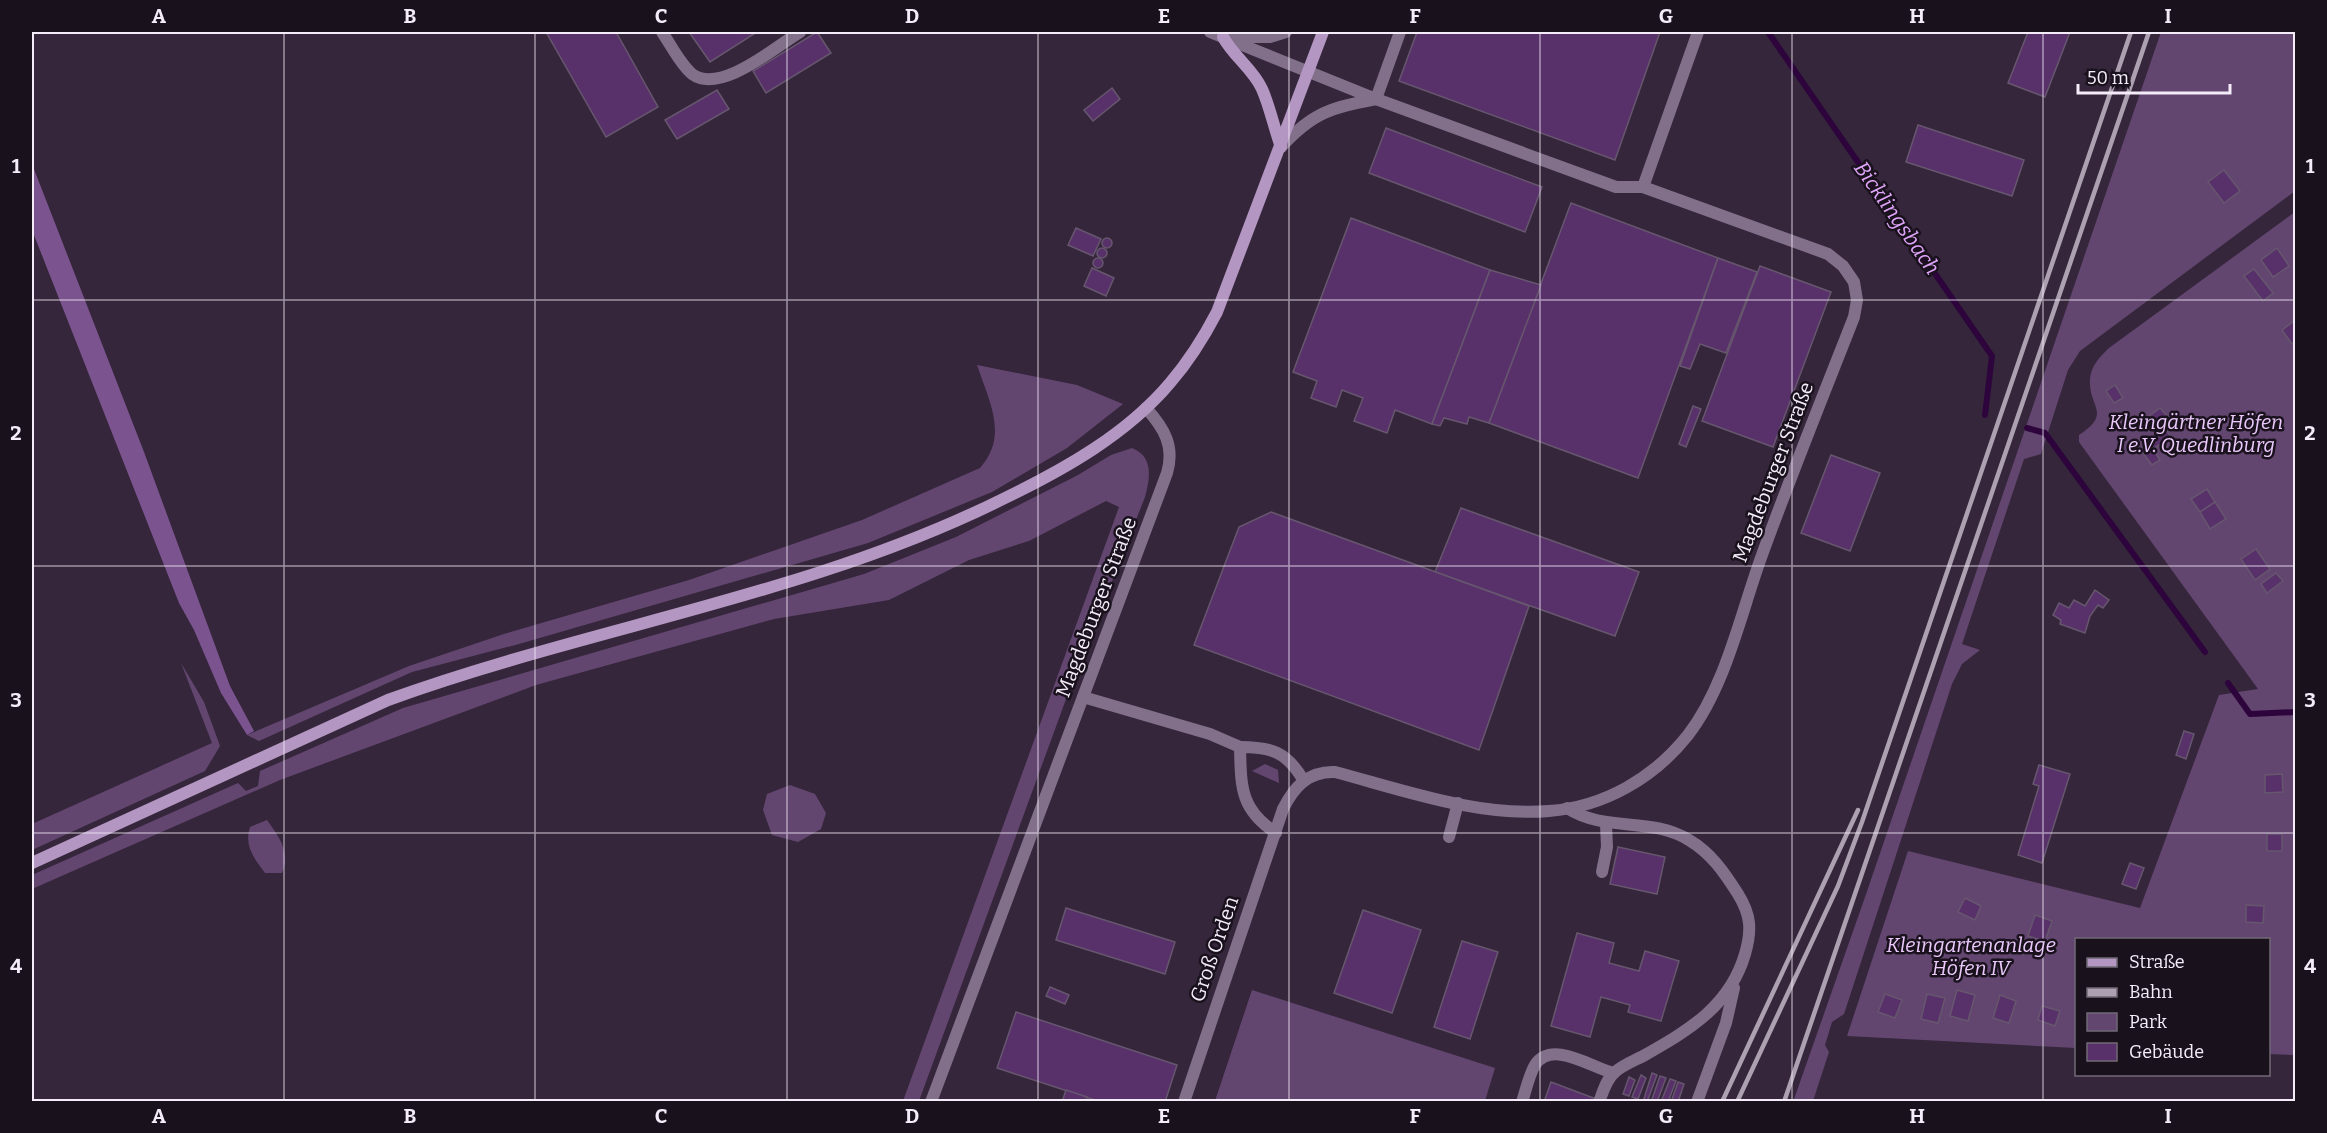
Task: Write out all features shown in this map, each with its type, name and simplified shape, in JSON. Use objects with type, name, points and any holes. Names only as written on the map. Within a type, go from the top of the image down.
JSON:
[{"type":"main road","points":[[32,863],[355,714],[399,696],[449,679],[812,576],[931,533],[1047,477],[1097,446],[1146,408],[1187,362],[1210,325],[1281,147],[1323,32]]},
{"type":"main road","points":[[1223,36],[1233,55],[1251,71],[1262,88],[1281,147]]},
{"type":"street","points":[[662,32],[690,73],[709,81],[719,80],[738,71],[800,32]]},
{"type":"street","points":[[1210,32],[1223,36],[1270,37],[1286,32]]},
{"type":"street","points":[[1281,147],[1307,123],[1329,109],[1376,99],[1400,32]]},
{"type":"street","points":[[1643,187],[1698,32]]},
{"type":"street","name":"Magdeburger Straße","points":[[1223,36],[1376,99],[1616,187],[1643,187],[1828,254],[1847,270],[1854,282],[1857,300],[1854,317],[1762,554],[1716,687],[1704,710],[1679,746],[1648,774],[1611,796],[1567,808],[1522,812],[1458,803],[1335,772],[1319,773],[1304,780]]},
{"type":"street","name":"Magdeburger Straße","points":[[931,1101],[1169,464],[1170,447],[1166,435],[1160,423],[1146,408]]},
{"type":"street","points":[[1083,697],[1210,734],[1240,747],[1262,747],[1286,757],[1304,780]]},
{"type":"street","points":[[1240,747],[1240,789],[1259,820],[1276,833]]},
{"type":"street","name":"Groß Orden","points":[[1184,1101],[1283,809],[1296,787],[1304,780]]},
{"type":"street","points":[[1449,837],[1458,803]]},
{"type":"street","points":[[1567,808],[1587,819],[1606,824],[1637,823],[1675,833],[1701,848],[1722,869],[1744,904],[1750,922],[1750,938],[1736,978],[1726,1023],[1697,1101]]},
{"type":"street","points":[[1602,872],[1607,847],[1606,824]]},
{"type":"street","points":[[1599,1101],[1614,1073],[1698,1023],[1717,1005],[1736,978]]},
{"type":"street","points":[[1522,1101],[1533,1067],[1540,1059],[1550,1055],[1564,1055],[1597,1069],[1614,1073]]},
{"type":"green space","points":[[2161,32],[2295,32],[2295,191],[2080,351],[2068,370],[2041,454],[2024,459],[1962,644],[1980,650],[1962,664],[1952,684],[1844,1014],[1832,1022],[1825,1045],[1829,1052],[1813,1101],[1793,1102],[1864,900]]},
{"type":"green space","points":[[2295,212],[2295,1055],[2270,1054],[2270,938],[2075,938],[2075,1048],[1847,1036],[1908,851],[2140,908],[2219,695],[2258,689],[2079,442],[2079,435],[2095,421],[2097,415],[2090,389],[2092,370],[2109,348]]},
{"type":"green space","points":[[977,365],[1077,385],[1123,404],[1067,448],[992,492],[868,543],[519,644],[412,672],[259,741],[247,735],[409,666],[504,634],[689,580],[862,520],[980,468],[989,456],[995,431],[991,405]]},
{"type":"green space","points":[[1132,448],[1144,457],[1149,469],[1145,497],[1069,691],[919,1101],[903,1101],[1119,507],[1106,501],[1029,541],[969,560],[889,600],[774,619],[536,685],[280,780],[32,889],[32,875],[238,783],[246,791],[258,786],[260,771],[403,708],[864,574],[956,537],[1078,475],[1111,455]]},
{"type":"green space","points":[[181,663],[204,702],[220,746],[205,771],[32,850],[32,824],[212,743]]},
{"type":"green space","points":[[1265,764],[1278,770],[1279,783],[1252,771]]},
{"type":"green space","points":[[790,785],[815,794],[826,813],[821,829],[798,842],[772,835],[763,810],[767,794]]},
{"type":"green space","points":[[267,820],[284,851],[282,873],[265,873],[249,846],[250,827]]},
{"type":"green space","points":[[1252,990],[1495,1068],[1485,1101],[1215,1101]]},
{"type":"shaded area","points":[[32,164],[144,452],[230,686],[254,731],[247,735],[221,693],[194,630],[179,603],[32,230]]},
{"type":"building","points":[[546,32],[616,32],[658,107],[606,137]]},
{"type":"building","points":[[689,32],[757,32],[710,62]]},
{"type":"building","points":[[817,32],[831,53],[766,93],[753,71]]},
{"type":"building","points":[[1417,32],[1660,32],[1615,160],[1399,81]]},
{"type":"building","points":[[2028,32],[2070,32],[2045,97],[2008,83]]},
{"type":"building","points":[[1112,88],[1120,99],[1093,121],[1084,110]]},
{"type":"building","points":[[717,90],[729,109],[677,139],[665,120]]},
{"type":"building","points":[[1918,125],[2024,160],[2012,196],[1906,162]]},
{"type":"building","points":[[1386,128],[1542,187],[1525,232],[1369,173]]},
{"type":"building","points":[[2224,170],[2240,191],[2224,203],[2208,182]]},
{"type":"building","points":[[1571,203],[1718,258],[1638,478],[1489,423]]},
{"type":"building","points":[[1351,218],[1490,270],[1432,424],[1395,410],[1387,433],[1354,421],[1363,398],[1342,390],[1336,407],[1311,398],[1317,381],[1293,372]]},
{"type":"building","points":[[1076,228],[1101,239],[1093,256],[1068,245]]},
{"type":"building","points":[[1107,238],[1112,243],[1107,248],[1102,243]]},
{"type":"building","points":[[1102,248],[1107,253],[1102,258],[1097,253]]},
{"type":"building","points":[[2277,248],[2289,266],[2273,277],[2261,260]]},
{"type":"building","points":[[1098,258],[1103,263],[1098,268],[1093,263]]},
{"type":"building","points":[[1718,258],[1757,272],[1726,353],[1700,344],[1690,369],[1680,366]]},
{"type":"building","points":[[1760,266],[1831,292],[1773,447],[1702,421]]},
{"type":"building","points":[[1092,268],[1114,278],[1106,296],[1084,286]]},
{"type":"building","points":[[2254,269],[2273,293],[2263,301],[2244,276]]},
{"type":"building","points":[[1490,270],[1541,285],[1489,423],[1469,417],[1467,424],[1444,418],[1440,426],[1432,424]]},
{"type":"building","points":[[2294,321],[2296,341],[2292,344],[2282,330]]},
{"type":"building","points":[[2115,385],[2123,398],[2114,403],[2106,391]]},
{"type":"building","points":[[1693,406],[1701,409],[1686,447],[1679,444]]},
{"type":"building","points":[[2160,408],[2168,417],[2153,429],[2145,419]]},
{"type":"building","points":[[2167,431],[2171,437],[2153,449],[2160,460],[2152,465],[2140,449]]},
{"type":"building","points":[[1831,455],[1880,473],[1850,551],[1801,533]]},
{"type":"building","points":[[2207,489],[2215,502],[2200,512],[2191,499]]},
{"type":"building","points":[[2215,502],[2226,519],[2210,529],[2200,512]]},
{"type":"building","points":[[1461,508],[1639,572],[1615,636],[1435,572]]},
{"type":"building","points":[[1271,512],[1529,606],[1479,750],[1194,645],[1239,527]]},
{"type":"building","points":[[2256,549],[2270,569],[2255,580],[2241,559]]},
{"type":"building","points":[[2276,573],[2283,581],[2267,593],[2261,584]]},
{"type":"building","points":[[2095,590],[2109,600],[2103,608],[2098,605],[2090,616],[2085,633],[2060,624],[2061,620],[2053,615],[2059,603],[2069,608],[2074,600],[2085,606]]},
{"type":"building","points":[[2184,731],[2194,734],[2186,759],[2176,755]]},
{"type":"building","points":[[2039,765],[2070,774],[2042,863],[2018,855],[2039,786],[2033,784]]},
{"type":"building","points":[[2282,774],[2283,792],[2265,793],[2265,775]]},
{"type":"building","points":[[2267,834],[2282,834],[2282,851],[2267,851]]},
{"type":"building","points":[[1618,847],[1665,857],[1657,894],[1610,884]]},
{"type":"building","points":[[2130,863],[2144,868],[2136,889],[2122,884]]},
{"type":"building","points":[[1965,898],[1981,906],[1975,920],[1958,912]]},
{"type":"building","points":[[2246,905],[2264,906],[2263,923],[2246,922]]},
{"type":"building","points":[[1066,908],[1175,942],[1165,974],[1056,940]]},
{"type":"building","points":[[1363,910],[1421,930],[1392,1013],[1334,993]]},
{"type":"building","points":[[2035,915],[2052,921],[2045,941],[2028,936]]},
{"type":"building","points":[[1577,933],[1614,943],[1609,963],[1639,971],[1645,951],[1679,961],[1661,1021],[1628,1012],[1630,1005],[1601,997],[1590,1037],[1551,1026]]},
{"type":"building","points":[[1462,941],[1498,952],[1470,1039],[1434,1027]]},
{"type":"building","points":[[1050,987],[1069,995],[1065,1004],[1046,996]]},
{"type":"building","points":[[1957,990],[1975,995],[1968,1021],[1950,1016]]},
{"type":"building","points":[[1885,994],[1902,1000],[1895,1018],[1878,1012]]},
{"type":"building","points":[[1927,994],[1945,998],[1938,1023],[1921,1019]]},
{"type":"building","points":[[2000,995],[2016,1001],[2009,1023],[1993,1018]]},
{"type":"building","points":[[2042,1006],[2060,1011],[2055,1026],[2038,1020]]},
{"type":"building","points":[[1016,1012],[1177,1065],[1165,1102],[1101,1102],[997,1068]]},
{"type":"building","points":[[1652,1073],[1657,1075],[1647,1102],[1643,1102]]},
{"type":"building","points":[[1641,1075],[1646,1078],[1638,1099],[1632,1097]]},
{"type":"building","points":[[1660,1076],[1666,1078],[1657,1102],[1651,1102]]},
{"type":"building","points":[[1629,1077],[1635,1080],[1629,1096],[1623,1094]]},
{"type":"building","points":[[1670,1079],[1676,1081],[1668,1102],[1661,1102]]},
{"type":"building","points":[[1551,1082],[1604,1102],[1544,1102]]},
{"type":"building","points":[[1678,1082],[1684,1084],[1678,1102],[1671,1102]]},
{"type":"building","points":[[1066,1090],[1087,1097],[1086,1102],[1062,1102]]},
{"type":"waterway","name":"Bicklingsbach","points":[[1768,32],[1992,356],[1985,415]]},
{"type":"waterway","name":"Bicklingsbach","points":[[2027,428],[2045,433],[2205,652]]},
{"type":"waterway","name":"Bicklingsbach","points":[[2228,683],[2250,714],[2296,712]]},
{"type":"railway","points":[[1737,1102],[1838,886],[1862,822],[2131,32]]},
{"type":"railway","points":[[1784,1102],[2149,32]]},
{"type":"railway","points":[[1722,1102],[1858,810]]},
{"type":"park label","name":"Kleingärtner Höfen I e.V. Quedlinburg","points":[[2196,434]]},
{"type":"park label","name":"Kleingartenanlage Höfen IV","points":[[1971,956]]}]
